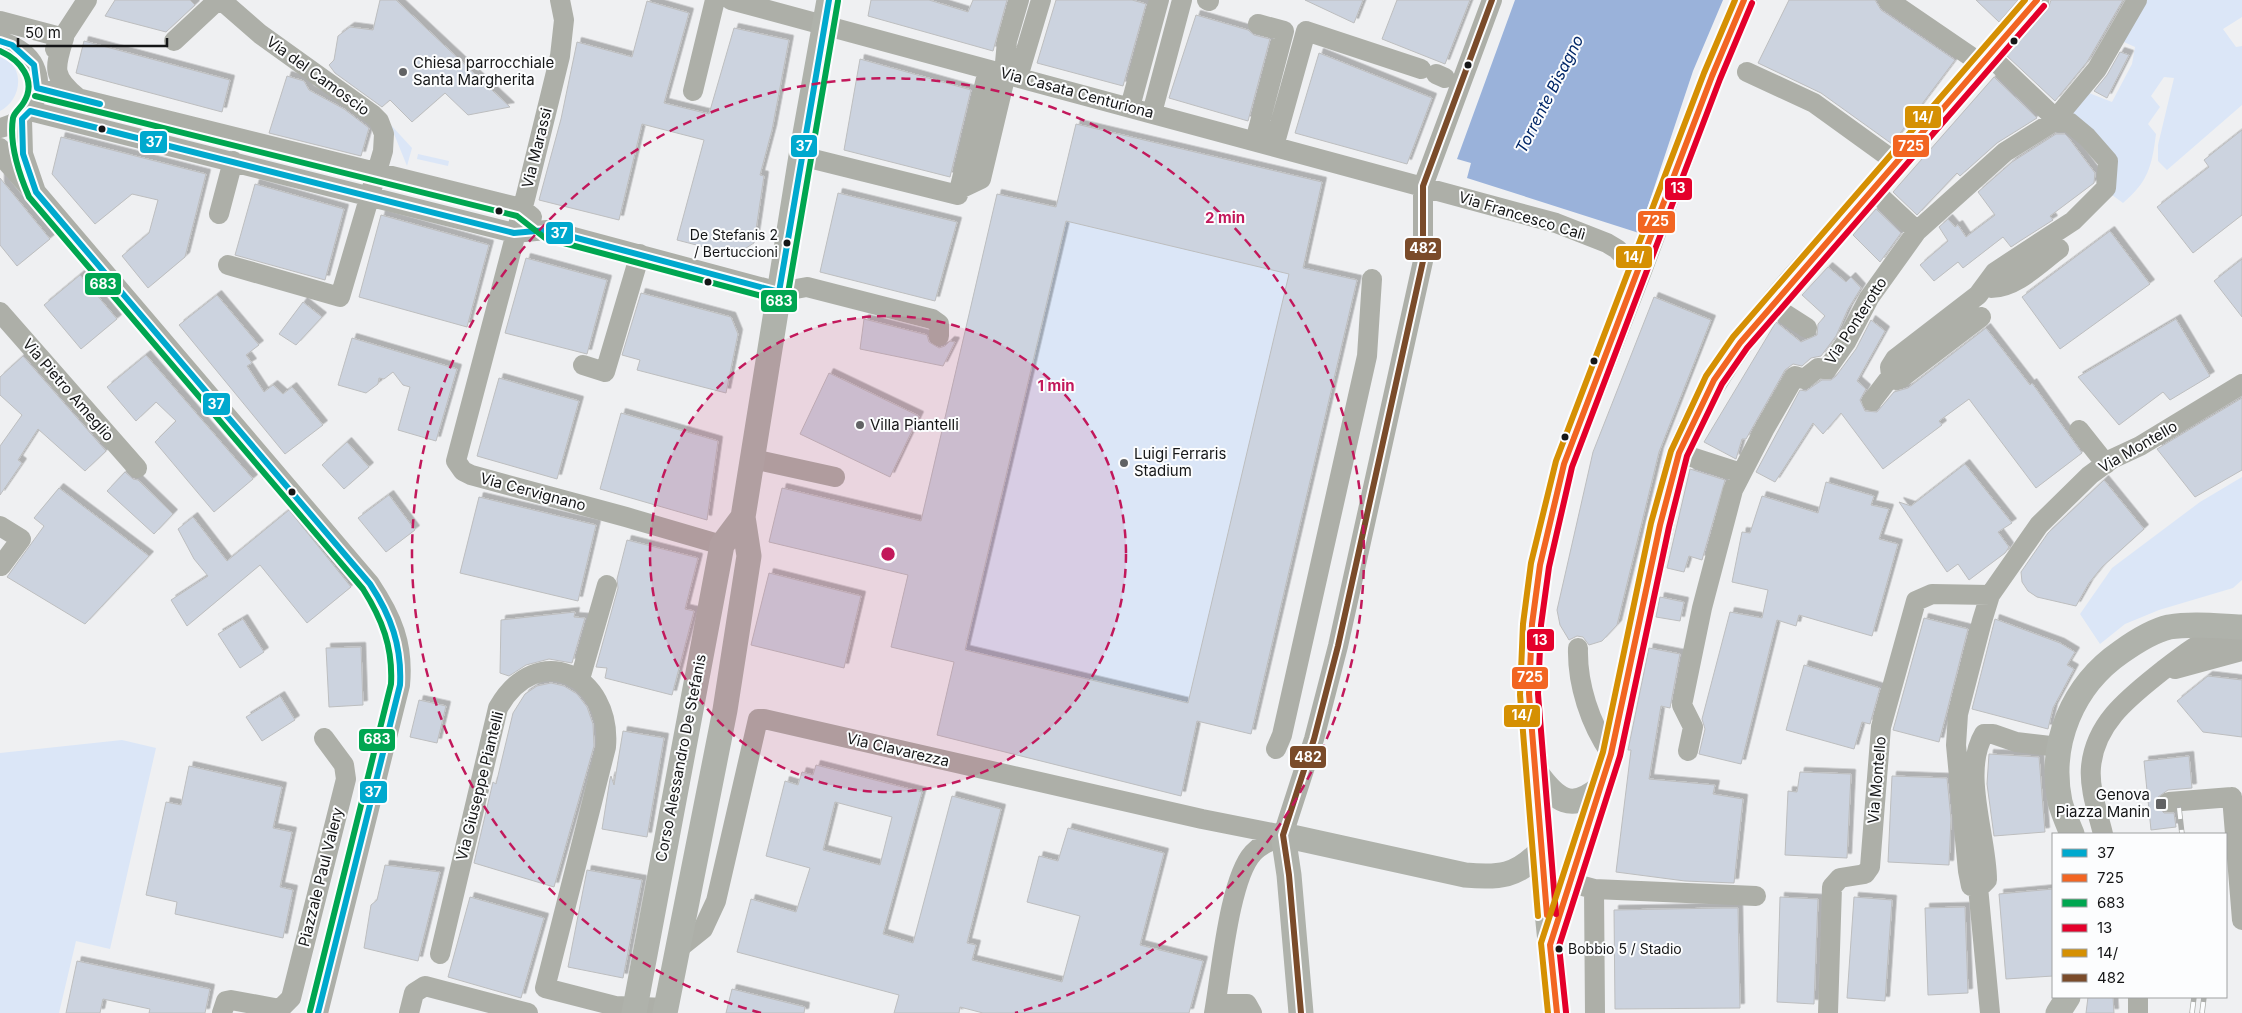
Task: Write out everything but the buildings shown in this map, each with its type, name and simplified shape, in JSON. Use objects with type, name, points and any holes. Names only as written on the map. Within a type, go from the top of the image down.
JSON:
[{"type":"main road","name":"Corso Alessandro De Stefanis","points":[[665,1011],[725,710],[749,556],[743,517],[801,156],[829,0]]},
{"type":"main road","points":[[1554,1013],[1550,944],[1540,851],[1537,774],[1529,694],[1532,624],[1540,565],[1564,464],[1640,272],[1712,76],[1744,0]]},
{"type":"main road","points":[[1550,944],[1568,882],[1611,754],[1634,642],[1679,453],[1714,380],[1771,305],[2038,0]]},
{"type":"main road","name":"Corso Alessandro De Stefanis","points":[[634,1009],[722,545],[743,517]]},
{"type":"main road","points":[[2072,833],[2060,802],[2060,747],[2068,717],[2091,676],[2106,662],[2135,642],[2167,628],[2242,630]]},
{"type":"main road","points":[[1537,774],[1551,793],[1564,800],[1587,799],[1599,789]]},
{"type":"main road","points":[[1302,1013],[1289,875],[1283,835],[1465,875],[1492,878],[1514,872],[1531,861],[1540,851]]},
{"type":"main road","points":[[2058,1013],[2067,998]]},
{"type":"street","points":[[34,65],[47,57],[64,38],[87,0]]},
{"type":"street","points":[[174,41],[219,0]]},
{"type":"street","name":"Via del Camoscio","points":[[219,0],[260,34],[373,115],[379,121],[384,134],[378,167],[340,297],[228,265]]},
{"type":"street","name":"Via Marassi","points":[[521,208],[526,195],[563,38],[564,20],[560,0]]},
{"type":"street","points":[[693,91],[715,0]]},
{"type":"street","name":"Via Casata Centuriona","points":[[731,0],[1423,186]]},
{"type":"street","points":[[801,156],[958,195],[960,188],[981,179],[1004,74],[1007,41],[1019,0]]},
{"type":"street","points":[[1004,74],[1041,0]]},
{"type":"street","points":[[1130,107],[1159,0]]},
{"type":"street","points":[[1152,113],[1182,0]]},
{"type":"street","points":[[1252,1013],[1247,1004],[1215,1008],[1226,936],[1246,862],[1261,845],[1283,835],[1314,739],[1338,646],[1423,261],[1423,186],[1492,0]]},
{"type":"street","points":[[1888,0],[1970,56]]},
{"type":"street","name":"Via Ponterotto","points":[[1688,751],[1693,727],[1682,705],[1702,608],[1734,490],[1741,473],[1796,376],[1804,379],[1818,368],[1826,369],[1846,342],[1869,298],[1917,232],[2005,152],[2054,120],[2097,69],[2137,0]]},
{"type":"street","points":[[0,21],[64,38]]},
{"type":"street","points":[[1258,24],[1284,31],[1264,144]]},
{"type":"street","points":[[1264,144],[1306,31],[1434,74]]},
{"type":"street","points":[[64,38],[56,70],[59,80],[78,98]]},
{"type":"street","points":[[0,41],[12,45],[34,65],[37,88],[36,99],[26,115],[23,154],[36,192]]},
{"type":"street","points":[[1872,401],[1891,376],[1890,367],[1895,359],[1978,295],[1995,272],[2073,221],[2106,188],[2108,161],[2102,153],[2069,122],[2054,120],[1994,60]]},
{"type":"street","points":[[1747,72],[1814,103],[1886,155]]},
{"type":"street","points":[[37,88],[378,167],[521,208],[546,230]]},
{"type":"street","points":[[0,128],[26,115],[233,161],[514,233],[546,230],[779,292],[807,287],[932,319],[939,324],[939,336]]},
{"type":"street","points":[[0,148],[3,158],[19,177],[36,192],[370,584],[394,626],[402,668],[400,685],[318,1013]]},
{"type":"street","points":[[218,214],[233,161]]},
{"type":"street","points":[[378,167],[407,171]]},
{"type":"street","name":"Via Francesco Calì","points":[[1423,186],[1556,223],[1578,231],[1617,249],[1640,272]]},
{"type":"street","points":[[1872,189],[1917,232]]},
{"type":"street","name":"Via Cervignano","points":[[521,208],[455,456],[458,466],[471,475],[722,545]]},
{"type":"street","points":[[1987,284],[1991,288],[2007,285],[2020,278],[2059,249]]},
{"type":"street","points":[[582,365],[606,372],[640,254]]},
{"type":"street","points":[[1276,749],[1282,735],[1367,356],[1372,279]]},
{"type":"street","points":[[1771,305],[1807,328]]},
{"type":"street","name":"Via Pietro Ameglio","points":[[0,312],[137,468]]},
{"type":"street","points":[[1891,376],[1896,380],[1901,378],[1981,317]]},
{"type":"street","name":"Via Montello","points":[[2060,747],[2016,742],[1993,734],[1984,734],[1976,752],[1976,786],[1987,880],[1984,885],[1972,886],[1969,882],[1956,745],[1958,714],[1990,595],[2039,525],[2090,475],[2242,384]]},
{"type":"street","points":[[2079,430],[2106,464]]},
{"type":"street","points":[[1679,453],[1741,473]]},
{"type":"street","points":[[753,459],[835,477]]},
{"type":"street","points":[[0,526],[21,539],[1,566]]},
{"type":"street","points":[[534,1013],[545,988],[606,747],[607,733],[602,711],[589,689],[580,679],[607,586]]},
{"type":"street","name":"Via Montello","points":[[1828,1013],[1832,887],[1840,878],[1865,874],[1870,867],[1881,727],[1916,600],[1932,594],[1990,595]]},
{"type":"street","points":[[2103,833],[2093,796],[2091,767],[2094,751],[2108,721],[2115,711],[2147,682],[2180,657],[2213,638],[2242,630]]},
{"type":"street","points":[[1578,648],[1578,670],[1589,709],[1599,738],[1611,754]]},
{"type":"street","name":"Via Giuseppe Piantelli","points":[[440,954],[498,708],[515,686],[538,672],[554,670],[568,673],[580,679]]},
{"type":"street","name":"Via Clavarezza","points":[[678,949],[703,930],[716,901],[758,720],[764,719],[1192,817],[1283,835]]},
{"type":"street","name":"Piazzale Paul Valery","points":[[222,1013],[226,1001],[231,1000],[270,1011],[280,1010],[291,998],[346,778],[344,766],[324,738]]},
{"type":"street","points":[[2169,802],[2237,792],[2242,920]]},
{"type":"street","points":[[1568,882],[1594,889],[1756,896]]},
{"type":"street","name":"Via Montello","points":[[1978,887],[1990,1013]]},
{"type":"street","points":[[1594,889],[1595,1013]]},
{"type":"street","points":[[409,1013],[414,993],[421,987],[429,986],[528,1013]]},
{"type":"street","points":[[545,988],[634,1009]]},
{"type":"street","points":[[2138,998],[2138,1013]]},
{"type":"street","name":"Corso Alessandro De Stefanis","points":[[634,1009],[665,1011]]},
{"type":"shaded area","points":[[2137,0],[2242,0],[2242,17],[2223,29],[2236,47],[2242,46],[2242,105],[2167,170],[2158,161],[2158,145],[2174,78],[2164,77],[2151,96],[2160,107],[2148,124],[2156,134],[2153,155],[2147,173],[2138,188],[2123,203],[2108,192],[2112,181],[2069,122],[2074,106],[2089,93],[2112,102],[2132,64],[2135,47],[2115,38]]},
{"type":"shaded area","points":[[0,57],[11,63],[18,76],[18,83],[15,96],[0,111]]},
{"type":"shaded area","points":[[390,124],[412,148],[407,166]]},
{"type":"shaded area","name":"Luigi Ferraris Stadium","points":[[1076,124],[1322,182],[1303,267],[1357,280],[1251,734],[1197,721],[1181,796],[937,735],[954,662],[891,647],[997,194],[1056,207]]},
{"type":"shaded area","points":[[418,154],[449,161],[448,166],[417,159]]},
{"type":"shaded area","points":[[2242,477],[2242,580],[2233,588],[2159,610],[2125,624],[2100,644],[2080,614],[2112,568],[2200,502]]},
{"type":"shaded area","points":[[122,740],[156,748],[110,949],[76,941],[59,1013],[0,1013],[0,753]]},
{"type":"water","name":"Torrente Bisagno","points":[[1515,0],[1723,0],[1693,71],[1639,233],[1467,178],[1471,163],[1457,159]]},
{"type":"railway","points":[[2179,808],[2182,833]]},
{"type":"railway","points":[[2192,1013],[2194,998]]},
{"type":"railway","points":[[2202,1013],[2204,998]]},
{"type":"transit line","name":"37","points":[[779,292],[829,0]]},
{"type":"transit line","name":"482","points":[[1301,1013],[1289,875],[1283,835],[1314,739],[1338,646],[1423,261],[1423,186],[1492,0]]},
{"type":"transit line","name":"14/","points":[[1538,916],[1520,695],[1523,624],[1531,563],[1556,461],[1704,73],[1735,0]]},
{"type":"transit line","name":"725","points":[[1547,915],[1529,694],[1532,624],[1540,565],[1564,464],[1712,76],[1744,0]]},
{"type":"transit line","name":"14/","points":[[1548,1013],[1541,943],[1603,752],[1651,523],[1671,451],[1706,376],[1733,337],[2025,0]]},
{"type":"transit line","name":"725","points":[[1557,1013],[1550,945],[1611,754],[1660,525],[1679,453],[1714,380],[1740,343],[2037,0]]},
{"type":"transit line","name":"683","points":[[35,96],[517,216],[545,238],[780,301],[788,293],[838,1]]},
{"type":"transit line","name":"13","points":[[1556,914],[1538,694],[1541,625],[1549,567],[1572,467],[1720,79],[1752,3]]},
{"type":"transit line","name":"13","points":[[1566,1012],[1559,946],[1620,756],[1669,527],[1687,456],[1722,384],[1747,348],[2044,6]]},
{"type":"transit line","name":"37","points":[[0,41],[12,45],[34,65],[37,88],[100,104]]},
{"type":"transit line","name":"683","points":[[0,51],[20,65],[29,86],[28,94],[14,116],[12,128],[16,158],[29,197],[363,589],[376,611],[385,634],[390,658],[391,684],[310,1011]]},
{"type":"transit line","name":"37","points":[[318,1013],[400,685],[399,657],[394,632],[384,608],[370,584],[36,192],[23,154],[22,119],[30,111],[514,233],[547,230],[779,292]]},
{"type":"place","name":"Chiesa parrocchiale Santa Margherita","points":[[403,72]]},
{"type":"place","name":"De Stefanis 2 / Bertuccioni","points":[[787,243]]},
{"type":"place","name":"Villa Piantelli","points":[[860,425]]},
{"type":"place","name":"Luigi Ferraris Stadium","points":[[1124,463]]},
{"type":"place","name":"Genova Piazza Manin","points":[[2161,804]]},
{"type":"place","name":"Bobbio 5 / Stadio","points":[[1559,949]]}]
